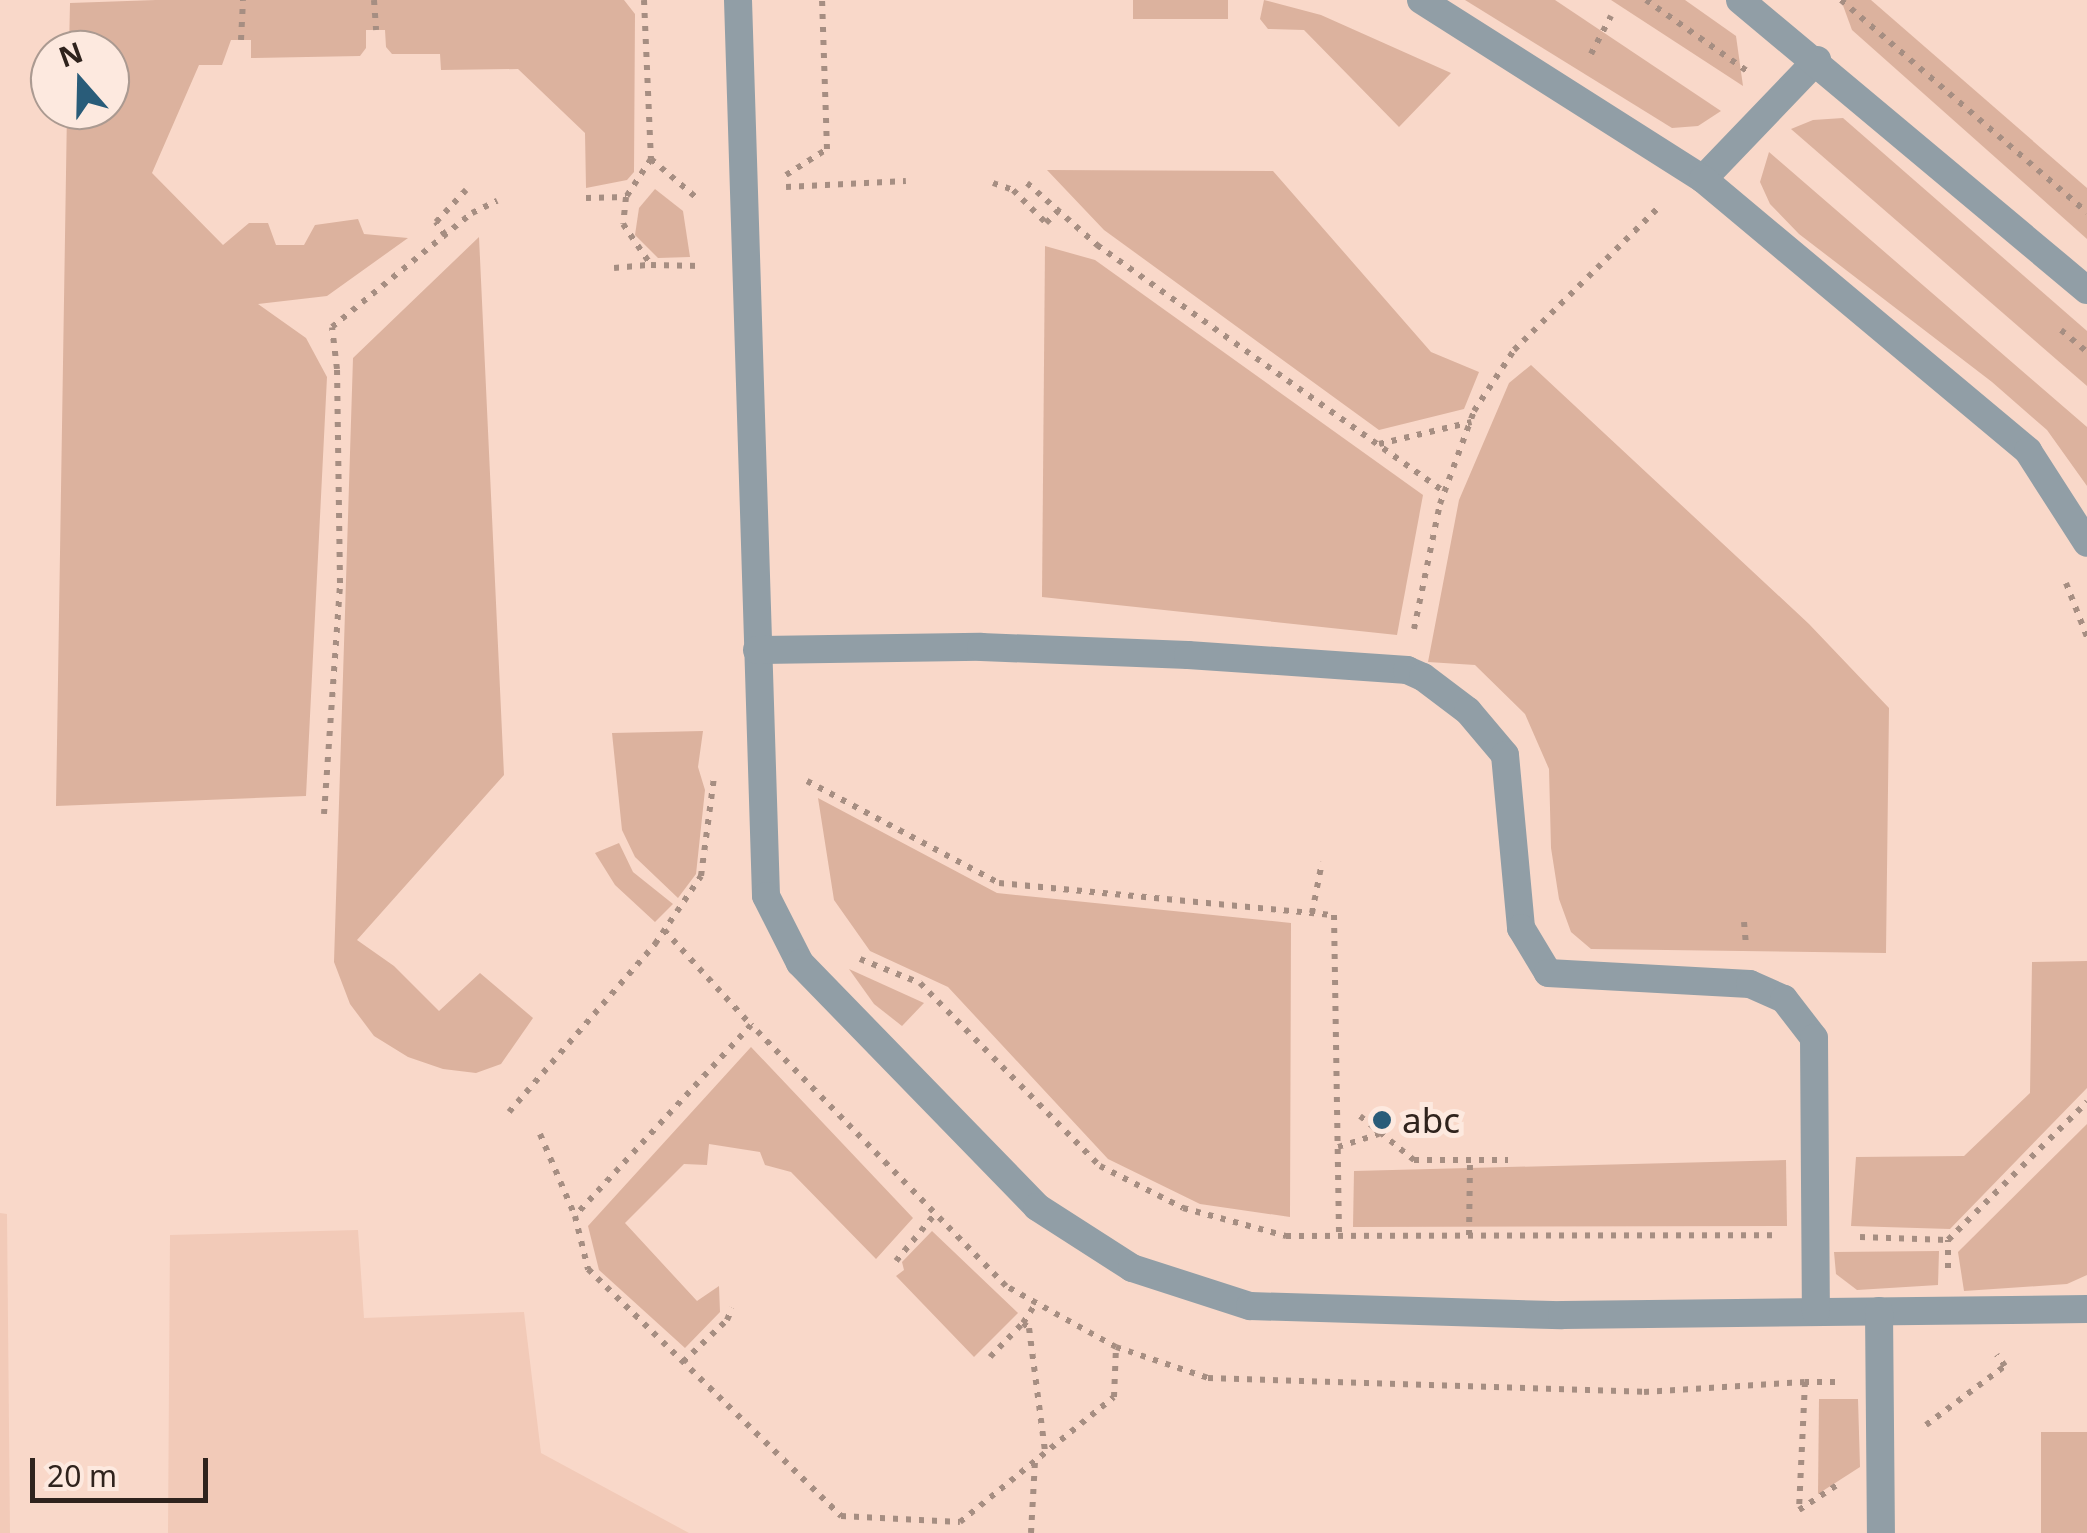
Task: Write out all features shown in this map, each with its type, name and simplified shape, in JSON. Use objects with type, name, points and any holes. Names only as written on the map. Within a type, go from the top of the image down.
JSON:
[{"type":"street","points":[[738,0],[766,896],[800,963],[1037,1206],[1132,1268],[1250,1306],[1562,1315],[2087,1309]]},
{"type":"street","points":[[1421,0],[1703,179],[2028,452],[2087,543]]},
{"type":"street","points":[[1757,4],[1816,60],[2087,290]]},
{"type":"street","points":[[1703,179],[1816,60]]},
{"type":"street","points":[[757,650],[981,648],[1407,670],[1423,677],[1468,711],[1505,756],[1522,928],[1548,973],[1750,984],[1784,998],[1814,1038],[1816,1312]]},
{"type":"street","points":[[1879,1311],[1881,1533]]},
{"type":"path","points":[[241,40],[244,0]]},
{"type":"path","points":[[374,0],[376,30]]},
{"type":"path","points":[[634,0],[644,4],[652,159],[626,197],[623,224],[651,265]]},
{"type":"path","points":[[785,206],[784,176],[827,148],[822,0]]},
{"type":"path","points":[[1841,0],[2087,212]]},
{"type":"path","points":[[1590,56],[1611,16]]},
{"type":"path","points":[[652,159],[708,208]]},
{"type":"path","points":[[784,187],[906,181]]},
{"type":"path","points":[[993,183],[1014,190],[1046,223],[1058,210]]},
{"type":"path","points":[[1027,183],[1097,245],[1444,492]]},
{"type":"path","points":[[445,235],[436,222],[466,190]]},
{"type":"path","points":[[586,198],[626,197]]},
{"type":"path","points":[[1648,198],[1672,217]]},
{"type":"path","points":[[324,814],[340,583],[332,326],[472,213],[497,201]]},
{"type":"path","points":[[1407,670],[1423,569],[1444,492],[1471,422],[1514,350],[1660,207]]},
{"type":"path","points":[[614,268],[708,266]]},
{"type":"path","points":[[1378,444],[1471,422]]},
{"type":"path","points":[[2060,570],[2087,637]]},
{"type":"path","points":[[804,762],[806,794]]},
{"type":"path","points":[[509,1112],[664,930],[701,876],[715,772]]},
{"type":"path","points":[[806,781],[998,883],[1334,914],[1339,1236]]},
{"type":"path","points":[[1312,913],[1322,862]]},
{"type":"path","points":[[664,930],[750,1025],[1006,1286],[1116,1347],[1208,1378],[1644,1392],[1805,1382]]},
{"type":"path","points":[[846,953],[920,983],[1100,1166],[1183,1208],[1286,1236],[1816,1235],[1948,1240]]},
{"type":"path","points":[[575,1216],[750,1025]]},
{"type":"path","points":[[1360,1116],[1414,1160],[1508,1160]]},
{"type":"path","points":[[540,1134],[575,1216],[588,1269],[841,1516],[960,1522],[1114,1397],[1116,1347]]},
{"type":"path","points":[[1338,1147],[1379,1134]]},
{"type":"path","points":[[1470,1159],[1470,1235]]},
{"type":"path","points":[[896,1261],[936,1214]]},
{"type":"path","points":[[990,1357],[1024,1323],[1036,1302]]},
{"type":"path","points":[[683,1362],[727,1320],[732,1308]]},
{"type":"path","points":[[1024,1323],[1029,1328],[1045,1453]]},
{"type":"path","points":[[1031,1533],[1035,1460]]},
{"type":"shaded area","points":[[624,0],[635,14],[634,172],[627,180],[586,188],[585,133],[518,69],[441,70],[440,54],[392,54],[386,47],[385,30],[366,30],[366,48],[360,56],[251,58],[251,40],[231,40],[222,65],[199,65],[152,173],[223,245],[249,223],[268,223],[276,245],[304,245],[315,225],[358,219],[364,234],[408,238],[327,296],[258,304],[306,338],[327,377],[306,796],[56,806],[67,130],[130,130],[130,30],[69,30],[70,3]]},
{"type":"shaded area","points":[[1133,0],[1228,0],[1228,19],[1133,19]]},
{"type":"shaded area","points":[[1264,0],[1321,15],[1451,73],[1399,127],[1304,30],[1268,29],[1260,19]]},
{"type":"shaded area","points":[[1465,0],[1555,0],[1721,111],[1698,126],[1672,128]]},
{"type":"shaded area","points":[[1611,0],[1685,0],[1736,36],[1743,86]]},
{"type":"shaded area","points":[[1841,0],[1871,0],[2087,188],[2087,239],[1852,30]]},
{"type":"shaded area","points":[[1843,118],[2087,331],[2087,386],[1791,129],[1813,120]]},
{"type":"shaded area","points":[[1769,152],[2087,427],[2087,486],[2047,430],[1992,382],[1799,234],[1770,204],[1760,182]]},
{"type":"shaded area","points":[[1047,170],[1273,171],[1431,352],[1479,372],[1464,409],[1379,430],[1104,230]]},
{"type":"shaded area","points":[[655,189],[683,211],[690,257],[658,258],[635,235],[639,208]]},
{"type":"shaded area","points":[[479,237],[504,775],[357,940],[394,966],[439,1011],[480,973],[533,1018],[501,1064],[476,1073],[443,1069],[408,1057],[374,1036],[350,1004],[334,962],[353,358]]},
{"type":"shaded area","points":[[1045,246],[1095,260],[1423,495],[1397,635],[1042,597]]},
{"type":"shaded area","points":[[1531,365],[1809,624],[1889,708],[1886,953],[1591,949],[1571,932],[1559,899],[1551,848],[1549,769],[1525,714],[1475,665],[1428,662],[1459,500],[1509,383]]},
{"type":"shaded area","points":[[703,731],[698,767],[705,790],[696,874],[678,898],[635,857],[622,830],[612,733]]},
{"type":"shaded area","points":[[818,798],[997,893],[1291,923],[1290,1217],[1200,1204],[1108,1159],[948,987],[870,951],[834,900]]},
{"type":"shaded area","points":[[619,843],[633,872],[673,904],[655,922],[615,885],[595,853]]},
{"type":"shaded area","points":[[2087,961],[2087,1088],[1950,1229],[1851,1226],[1856,1157],[1964,1156],[2030,1093],[2032,962]]},
{"type":"shaded area","points":[[849,969],[924,1003],[902,1026],[874,1004]]},
{"type":"shaded area","points":[[751,1047],[913,1218],[876,1259],[791,1172],[765,1165],[760,1152],[709,1144],[707,1165],[684,1164],[625,1223],[697,1301],[719,1286],[720,1312],[685,1348],[599,1270],[588,1226]]},
{"type":"shaded area","points":[[2087,1124],[2087,1275],[2067,1284],[1964,1291],[1958,1252]]},
{"type":"shaded area","points":[[1786,1160],[1787,1226],[1353,1227],[1354,1171]]},
{"type":"shaded area","points":[[0,1213],[7,1214],[10,1533],[0,1533]]},
{"type":"shaded area","points":[[358,1230],[364,1318],[524,1312],[541,1453],[689,1533],[168,1533],[170,1235]]},
{"type":"shaded area","points":[[932,1231],[1018,1313],[974,1357],[896,1276],[904,1270],[902,1262]]},
{"type":"shaded area","points":[[1939,1251],[1938,1285],[1857,1290],[1836,1274],[1834,1252]]},
{"type":"shaded area","points":[[1819,1399],[1858,1399],[1860,1467],[1818,1494]]},
{"type":"shaded area","points":[[2041,1432],[2087,1432],[2087,1533],[2041,1533]]},
{"type":"place","name":"abc","points":[[1382,1120]]}]
